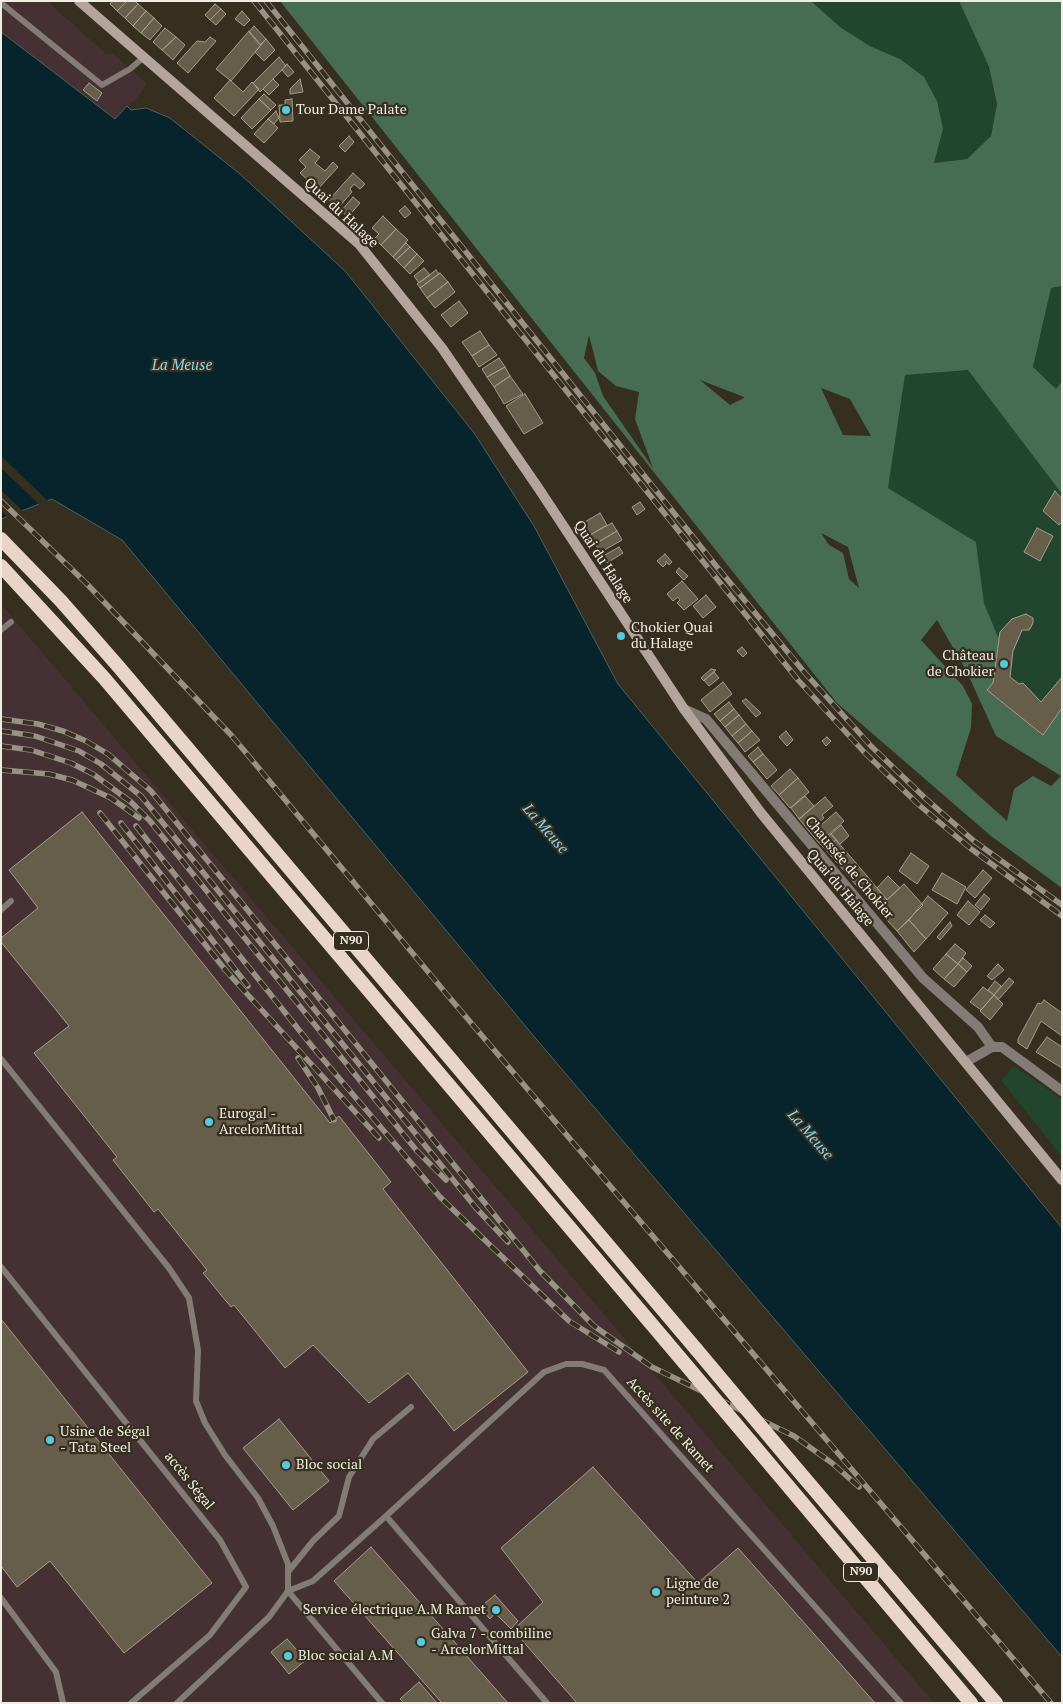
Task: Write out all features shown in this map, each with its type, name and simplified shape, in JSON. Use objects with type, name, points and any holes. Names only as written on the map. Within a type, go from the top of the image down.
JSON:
[{"type":"highway","name":"N90","points":[[1,539],[61,601],[118,666],[996,1703]]},
{"type":"highway","name":"N90","points":[[1,566],[104,678],[971,1703]]},
{"type":"main road","name":"Quai du Halage","points":[[79,1],[359,244],[442,348],[534,481],[684,709],[761,813],[1062,1180]]},
{"type":"street","name":"Chaussée de Chokier","points":[[684,709],[706,719],[923,978],[978,1027],[992,1047]]},
{"type":"street","points":[[966,1062],[992,1047],[1002,1047],[1062,1091]]},
{"type":"lane","points":[[1,3],[102,85],[130,69],[144,57]]},
{"type":"lane","points":[[1,630],[11,622]]},
{"type":"lane","points":[[1,910],[11,901]]},
{"type":"lane","points":[[1,1059],[169,1268],[189,1298],[198,1350],[196,1401],[205,1423],[220,1447],[258,1498],[274,1526],[288,1564],[288,1591],[269,1617],[177,1703]]},
{"type":"lane","name":"accès Ségal","points":[[1,1267],[220,1540],[246,1587],[210,1635],[131,1703]]},
{"type":"lane","name":"Accès site de Ramet","points":[[288,1591],[313,1581],[544,1372],[566,1364],[582,1364],[604,1370],[901,1703]]},
{"type":"lane","points":[[288,1572],[313,1541],[339,1516],[349,1477],[373,1439],[411,1407]]},
{"type":"lane","points":[[386,1516],[547,1703]]},
{"type":"lane","points":[[288,1591],[382,1703]]},
{"type":"lane","points":[[1,1598],[56,1672],[63,1703]]},
{"type":"shaded area","points":[[1,1],[47,1],[106,54],[113,54],[147,84],[135,100],[120,112],[124,121],[115,119],[1,32]]},
{"type":"shaded area","points":[[1,605],[934,1703],[5,1703],[1,1698]]},
{"type":"green space","points":[[280,1],[811,1],[840,27],[870,46],[900,59],[924,77],[937,101],[943,129],[934,163],[967,159],[991,136],[997,104],[989,67],[959,1],[1062,1],[1062,286],[1051,288],[1033,367],[1056,389],[1062,381],[1062,494],[968,370],[905,375],[888,488],[976,542],[984,603],[998,637],[1012,619],[1026,614],[1033,618],[1032,627],[1029,630],[1022,630],[1013,651],[1010,677],[1019,684],[1023,683],[1041,702],[1062,677],[1062,888],[991,836],[837,703]],"holes":[[[589,335],[598,371],[616,386],[639,392],[635,419],[653,468],[603,396],[595,373],[584,358]],[[700,380],[744,397],[730,405]],[[821,388],[850,399],[871,436],[843,435]],[[821,533],[848,547],[859,588],[849,579],[843,553],[829,545]],[[937,620],[966,670],[996,736],[1061,776],[1051,786],[1033,776],[1014,789],[1007,821],[956,775],[971,728],[972,704],[963,686],[921,640]]]},
{"type":"green space","points":[[811,1],[959,1],[989,68],[997,104],[991,136],[966,159],[934,163],[943,129],[900,59],[870,46],[840,27]]},
{"type":"green space","points":[[1062,286],[1062,381],[1056,389],[1033,367],[1051,288]]},
{"type":"green space","points":[[968,370],[1062,494],[1062,677],[1041,702],[1010,677],[1013,651],[1022,630],[1025,630],[1021,616],[998,637],[984,603],[976,542],[888,488],[905,375]]},
{"type":"green space","points":[[1014,1066],[1062,1099],[1062,1157],[1001,1080]]},
{"type":"water","name":"La Meuse","points":[[1,32],[115,119],[127,106],[131,110],[146,108],[170,118],[240,174],[346,272],[474,433],[534,526],[618,684],[1062,1228],[1062,1657],[537,1040],[122,540],[52,499],[1,519]]},
{"type":"pier","points":[[1,456],[50,503],[41,506],[1,468]]},
{"type":"pier","points":[[1,490],[25,513],[9,519],[1,511]]},
{"type":"building","points":[[112,1],[127,1],[117,11],[110,4]]},
{"type":"building","points":[[127,1],[135,1],[138,4],[125,18],[117,11]]},
{"type":"building","points":[[138,4],[146,11],[133,26],[125,18]]},
{"type":"building","points":[[215,4],[221,9],[210,20],[205,15]]},
{"type":"building","points":[[221,9],[226,14],[216,25],[210,20]]},
{"type":"building","points":[[146,11],[154,18],[141,33],[133,26]]},
{"type":"building","points":[[242,11],[250,20],[244,26],[235,19]]},
{"type":"building","points":[[154,18],[162,26],[150,40],[141,33]]},
{"type":"building","points":[[254,26],[266,39],[260,45],[249,32]]},
{"type":"building","points":[[165,28],[176,37],[162,50],[153,42]]},
{"type":"building","points":[[249,31],[261,45],[231,81],[216,69]]},
{"type":"building","points":[[176,37],[185,45],[173,60],[162,50]]},
{"type":"building","points":[[210,37],[216,41],[188,73],[177,63],[197,41],[205,42]]},
{"type":"building","points":[[266,39],[275,50],[264,61],[255,52]]},
{"type":"building","points":[[279,57],[286,66],[260,92],[253,83]]},
{"type":"building","points":[[287,64],[294,72],[288,77],[282,70]]},
{"type":"building","points":[[273,79],[279,85],[269,95],[263,89]]},
{"type":"building","points":[[300,79],[303,92],[290,94],[290,89]]},
{"type":"building","points":[[230,80],[243,92],[252,82],[259,89],[234,116],[214,98]]},
{"type":"building","points":[[89,83],[102,93],[97,101],[83,90]]},
{"type":"building","points":[[264,94],[276,105],[271,110],[259,99]]},
{"type":"building","points":[[259,99],[271,110],[252,129],[241,118]]},
{"type":"building","name":"Tour Dame Palate","points":[[292,99],[293,121],[280,122],[279,105],[285,105],[285,100]]},
{"type":"building","points":[[276,111],[279,118],[274,124],[268,119]]},
{"type":"building","points":[[268,119],[278,128],[264,143],[254,134]]},
{"type":"building","points":[[349,136],[354,142],[345,152],[339,146]]},
{"type":"building","points":[[310,149],[320,157],[315,163],[325,171],[333,162],[338,167],[318,189],[300,173],[306,167],[299,160]]},
{"type":"building","points":[[353,173],[365,184],[360,189],[354,184],[350,189],[352,192],[338,208],[329,200]]},
{"type":"building","points":[[353,197],[360,203],[348,217],[341,211]]},
{"type":"building","points":[[405,206],[411,213],[405,218],[399,211]]},
{"type":"building","points":[[383,216],[396,229],[381,245],[374,239],[379,234],[372,228]]},
{"type":"building","points":[[396,229],[408,240],[393,257],[381,245]]},
{"type":"building","points":[[406,243],[410,247],[396,260],[393,257]]},
{"type":"building","points":[[410,247],[417,254],[404,268],[396,260]]},
{"type":"building","points":[[417,254],[424,261],[410,274],[404,268]]},
{"type":"building","points":[[424,268],[430,275],[419,283],[414,276]]},
{"type":"building","points":[[436,270],[439,274],[420,288],[417,284]]},
{"type":"building","points":[[440,273],[448,282],[427,298],[420,288]]},
{"type":"building","points":[[448,282],[455,292],[435,308],[427,298]]},
{"type":"building","points":[[459,301],[468,313],[451,327],[441,315]]},
{"type":"building","points":[[480,331],[489,345],[472,356],[462,342]]},
{"type":"building","points":[[489,345],[497,355],[479,367],[472,356]]},
{"type":"building","points":[[499,358],[505,367],[487,377],[482,369]]},
{"type":"building","points":[[505,367],[510,376],[494,387],[487,377]]},
{"type":"building","points":[[510,376],[523,394],[504,404],[494,387]]},
{"type":"building","points":[[525,394],[543,423],[524,434],[506,406]]},
{"type":"building","points":[[1055,491],[1062,499],[1062,521],[1059,525],[1043,511]]},
{"type":"building","points":[[640,502],[645,509],[637,515],[632,507]]},
{"type":"building","points":[[600,513],[607,525],[590,535],[583,523]]},
{"type":"building","points":[[612,523],[617,531],[595,544],[590,535]]},
{"type":"building","points":[[1037,528],[1053,536],[1040,561],[1024,552]]},
{"type":"building","points":[[617,531],[622,540],[601,552],[595,544]]},
{"type":"building","points":[[619,547],[623,553],[607,563],[603,556]]},
{"type":"building","points":[[665,554],[672,562],[669,565],[666,561],[663,567],[657,561]]},
{"type":"building","points":[[679,568],[688,576],[684,580],[676,572]]},
{"type":"building","points":[[682,581],[698,599],[684,610],[677,603],[680,600],[678,597],[673,601],[667,594]]},
{"type":"building","points":[[706,595],[716,607],[703,618],[693,606]]},
{"type":"building","name":"Château de Chokier","points":[[1026,614],[1033,618],[1033,623],[1029,630],[1022,630],[1013,651],[1010,677],[1019,684],[1023,683],[1041,702],[1062,677],[1062,708],[1043,735],[987,690],[993,683],[1000,632],[1012,619]]},
{"type":"building","points":[[742,647],[747,653],[743,657],[737,651]]},
{"type":"building","points":[[711,669],[716,670],[704,681],[701,678]]},
{"type":"building","points":[[714,672],[719,678],[709,686],[704,680]]},
{"type":"building","points":[[723,682],[732,694],[710,712],[701,700]]},
{"type":"building","points":[[746,699],[761,713],[756,717],[742,701]]},
{"type":"building","points":[[729,702],[734,709],[720,721],[714,714]]},
{"type":"building","points":[[734,709],[739,715],[725,727],[720,721]]},
{"type":"building","points":[[739,715],[746,724],[732,736],[725,727]]},
{"type":"building","points":[[746,724],[752,731],[738,743],[732,736]]},
{"type":"building","points":[[752,731],[760,740],[745,752],[738,743]]},
{"type":"building","points":[[786,731],[793,740],[787,746],[779,737]]},
{"type":"building","points":[[827,737],[831,741],[826,746],[822,741]]},
{"type":"building","points":[[758,747],[763,754],[753,762],[748,756]]},
{"type":"building","points":[[763,754],[777,770],[767,779],[753,762]]},
{"type":"building","points":[[790,769],[798,778],[779,795],[771,786]]},
{"type":"building","points":[[798,778],[809,792],[790,808],[779,795]]},
{"type":"building","points":[[805,796],[814,806],[799,819],[791,808]]},
{"type":"building","points":[[825,797],[833,806],[822,815],[824,818],[809,831],[799,819]]},
{"type":"building","name":"Eurogal - ArcelorMittal","points":[[82,812],[330,1123],[339,1116],[391,1182],[383,1189],[528,1372],[454,1431],[408,1373],[369,1403],[313,1345],[285,1368],[234,1305],[231,1307],[203,1273],[207,1270],[158,1209],[154,1212],[113,1160],[117,1157],[34,1053],[69,1026],[1,942],[1,938],[38,908],[9,870]]},
{"type":"building","points":[[836,812],[844,821],[819,843],[809,831],[819,823],[821,825]]},
{"type":"building","points":[[841,825],[849,836],[840,844],[831,834]]},
{"type":"building","points":[[831,834],[836,840],[825,849],[819,843]]},
{"type":"building","points":[[836,840],[856,863],[845,872],[825,849]]},
{"type":"building","points":[[911,853],[929,866],[917,884],[899,871]]},
{"type":"building","points":[[856,863],[867,876],[856,885],[845,872]]},
{"type":"building","points":[[983,870],[992,878],[975,898],[966,890]]},
{"type":"building","points":[[942,873],[966,887],[957,904],[932,890]]},
{"type":"building","points":[[867,876],[887,900],[877,909],[856,885]]},
{"type":"building","points":[[888,876],[900,888],[887,900],[877,888]]},
{"type":"building","points":[[904,884],[923,905],[897,931],[877,909]]},
{"type":"building","points":[[984,894],[990,899],[981,910],[975,905]]},
{"type":"building","points":[[928,896],[948,913],[926,939],[909,920]]},
{"type":"building","points":[[968,901],[980,912],[969,925],[957,915]]},
{"type":"building","points":[[985,915],[995,923],[990,928],[980,920]]},
{"type":"building","points":[[909,920],[926,939],[914,952],[897,931]]},
{"type":"building","points":[[950,922],[952,926],[940,940],[937,937]]},
{"type":"building","points":[[955,944],[966,953],[958,964],[946,954]]},
{"type":"building","points":[[946,954],[958,964],[944,979],[933,969]]},
{"type":"building","points":[[963,958],[972,966],[967,972],[958,964]]},
{"type":"building","points":[[958,964],[967,972],[954,987],[944,979]]},
{"type":"building","points":[[998,964],[1004,970],[992,980],[987,976]]},
{"type":"building","points":[[1009,978],[1014,982],[998,1000],[994,995]]},
{"type":"building","points":[[995,981],[1001,986],[994,995],[988,990]]},
{"type":"building","points":[[983,987],[994,995],[981,1010],[970,1002]]},
{"type":"building","points":[[994,995],[1003,1004],[990,1020],[980,1011]]},
{"type":"building","points":[[1044,1000],[1062,1013],[1062,1036],[1041,1021],[1027,1049],[1018,1043],[1018,1039],[1038,1003],[1041,1004]]},
{"type":"building","points":[[1047,1037],[1062,1047],[1062,1068],[1036,1052]]},
{"type":"building","name":"Usine de Ségal - Tata Steel","points":[[1,1319],[212,1583],[124,1653],[50,1561],[17,1587],[1,1566]]},
{"type":"building","name":"Bloc social","points":[[279,1419],[329,1481],[293,1510],[243,1448]]},
{"type":"building","name":"Ligne de peinture 2","points":[[593,1467],[698,1583],[738,1548],[875,1703],[577,1703],[513,1630],[543,1602],[501,1548]]},
{"type":"building","name":"Galva 7 - combiline - ArcelorMittal","points":[[371,1547],[508,1703],[442,1703],[334,1581]]},
{"type":"building","name":"Service électrique A.M Ramet","points":[[495,1595],[518,1621],[511,1629],[495,1613],[490,1619],[480,1607]]},
{"type":"building","name":"Bloc social A.M","points":[[287,1639],[306,1660],[289,1674],[271,1652]]},
{"type":"building","points":[[419,1682],[437,1703],[404,1703],[400,1699]]},
{"type":"railway","points":[[254,1],[798,680],[864,752],[919,805],[970,848],[1062,916]]},
{"type":"railway","points":[[266,1],[717,567],[805,673],[871,746],[925,798],[974,841],[1062,905]]},
{"type":"railway","points":[[1,501],[86,583],[232,736],[449,997],[1051,1703]]},
{"type":"railway","points":[[1,719],[38,724],[63,731],[86,741],[108,754],[151,791],[540,1271],[594,1326],[652,1367],[794,1436],[832,1463],[859,1487]]},
{"type":"railway","points":[[1,731],[35,736],[79,751],[101,764],[141,796],[476,1208],[508,1242]]},
{"type":"railway","points":[[1,746],[31,750],[71,763],[93,774],[131,802],[150,821],[417,1151],[446,1180]]},
{"type":"railway","points":[[1,770],[49,774],[72,780],[111,798],[139,818]]},
{"type":"railway","points":[[100,813],[227,972],[379,1138]]},
{"type":"railway","points":[[121,823],[248,986]]},
{"type":"railway","points":[[136,826],[311,1045],[440,1197],[569,1321],[619,1352]]},
{"type":"railway","points":[[298,1058],[318,1088],[334,1120]]},
{"type":"place","name":"Tour Dame Palate","points":[[286,110]]},
{"type":"place","name":"Chokier Quai du Halage","points":[[621,636]]},
{"type":"place","name":"Château de Chokier","points":[[1004,664]]},
{"type":"place","name":"Eurogal - ArcelorMittal","points":[[209,1122]]},
{"type":"place","name":"Usine de Ségal - Tata Steel","points":[[50,1440]]},
{"type":"place","name":"Bloc social","points":[[286,1465]]},
{"type":"place","name":"Ligne de peinture 2","points":[[656,1592]]},
{"type":"place","name":"Service électrique A.M Ramet","points":[[496,1610]]},
{"type":"place","name":"Galva 7 - combiline - ArcelorMittal","points":[[421,1642]]},
{"type":"place","name":"Bloc social A.M","points":[[288,1656]]}]
